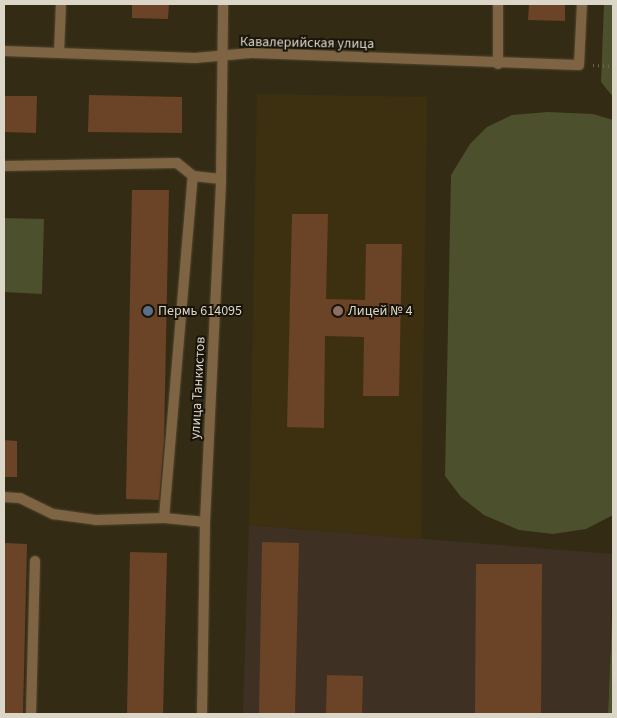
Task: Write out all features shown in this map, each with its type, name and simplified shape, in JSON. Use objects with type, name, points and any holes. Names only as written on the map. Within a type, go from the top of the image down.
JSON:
[{"type":"street","points":[[59,53],[61,4]]},
{"type":"street","name":"улица Танкистов","points":[[202,714],[205,522],[221,179],[223,4]]},
{"type":"street","points":[[498,4],[498,64]]},
{"type":"street","points":[[579,65],[582,4]]},
{"type":"street","name":"Кавалерийская улица","points":[[4,51],[222,57],[251,53],[498,64],[579,65]]},
{"type":"street","points":[[4,166],[177,163],[193,176],[221,179]]},
{"type":"street","points":[[164,518],[193,176]]},
{"type":"street","points":[[4,497],[20,498],[53,514],[96,520],[164,518],[205,522]]},
{"type":"street","points":[[31,714],[35,561]]},
{"type":"path","points":[[579,65],[613,66]]},
{"type":"shaded area","name":"Лицей № 4","points":[[257,94],[427,97],[421,539],[249,525]]},
{"type":"shaded area","points":[[249,525],[613,554],[608,714],[243,714]]},
{"type":"green space","points":[[604,4],[613,4],[613,97],[601,82]]},
{"type":"green space","points":[[548,112],[593,114],[613,120],[613,515],[586,529],[553,534],[519,530],[484,515],[461,497],[445,476],[451,175],[470,144],[487,127],[512,115]]},
{"type":"green space","points":[[4,218],[44,219],[42,294],[4,292]]},
{"type":"green space","points":[[613,590],[613,714],[608,714]]},
{"type":"building","points":[[132,4],[169,4],[168,19],[132,18]]},
{"type":"building","points":[[529,4],[565,4],[565,21],[528,20]]},
{"type":"building","points":[[89,95],[182,97],[182,133],[88,132]]},
{"type":"building","points":[[4,96],[37,96],[36,133],[4,132]]},
{"type":"building","points":[[132,190],[169,190],[164,441],[159,500],[126,499]]},
{"type":"building","points":[[292,214],[328,214],[326,299],[365,300],[366,244],[402,244],[399,396],[363,396],[364,337],[325,336],[324,428],[287,427]]},
{"type":"building","points":[[4,440],[17,441],[17,477],[4,477]]},
{"type":"building","points":[[262,542],[299,543],[295,714],[259,714]]},
{"type":"building","points":[[4,543],[27,544],[23,714],[4,714]]},
{"type":"building","points":[[130,552],[167,553],[163,714],[127,714]]},
{"type":"building","points":[[476,564],[542,564],[541,714],[475,714]]},
{"type":"building","points":[[327,675],[363,676],[362,714],[326,714]]},
{"type":"place","name":"Пермь 614095","points":[[148,311]]},
{"type":"place","name":"Лицей № 4","points":[[338,311]]}]
